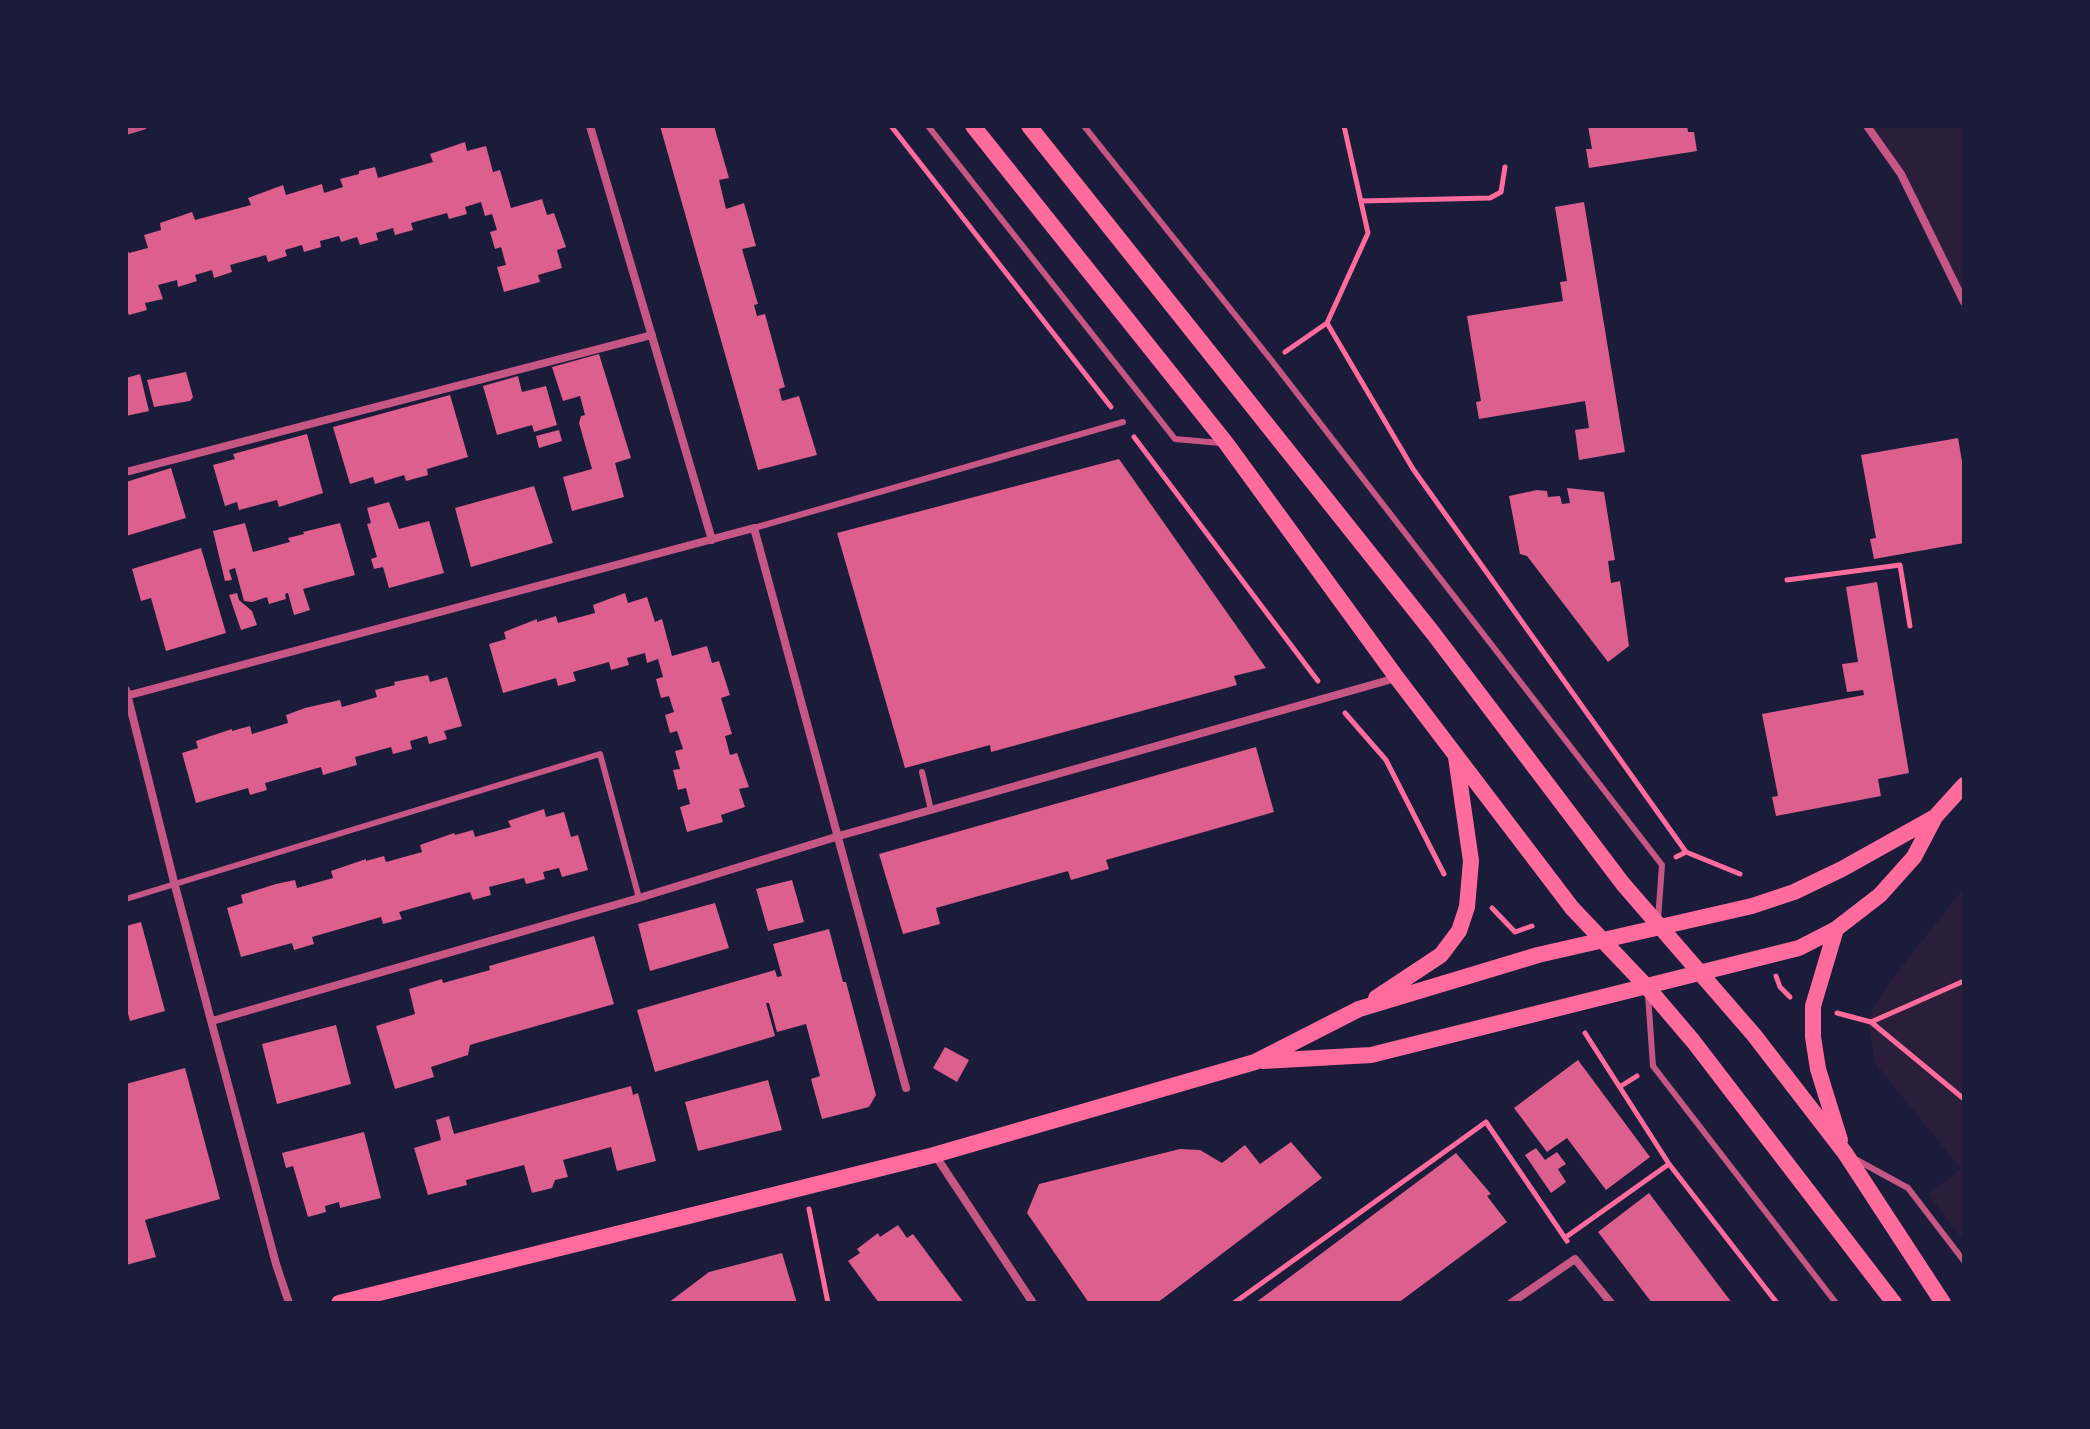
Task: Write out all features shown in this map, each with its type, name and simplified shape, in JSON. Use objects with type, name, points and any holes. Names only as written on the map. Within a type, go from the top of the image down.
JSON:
[{"type":"main road","points":[[973,126],[1226,443],[1397,678],[1572,908],[1693,1041],[1894,1303]]},
{"type":"main road","points":[[1029,126],[1433,633],[1658,927],[1703,973],[1845,1153],[1943,1303]]},
{"type":"main road","points":[[339,1303],[934,1155],[1255,1062],[1359,1009],[1441,955],[1459,931],[1471,879],[1456,755]]},
{"type":"main road","points":[[1255,1062],[1371,1055],[1799,948],[1836,929],[1880,895],[1914,857],[1935,817],[1964,785]]},
{"type":"main road","points":[[1359,1009],[1538,955],[1752,906],[1794,892],[1935,817]]},
{"type":"main road","points":[[1836,929],[1813,1006],[1813,1037],[1818,1069],[1845,1153]]},
{"type":"street","points":[[126,131],[143,126]]},
{"type":"street","points":[[590,126],[712,540]]},
{"type":"street","points":[[1867,126],[1901,174],[1964,302]]},
{"type":"street","points":[[126,472],[652,335]]},
{"type":"street","points":[[289,1303],[174,882],[127,693],[754,528],[906,1088]]},
{"type":"street","points":[[212,1021],[639,898],[839,836],[1397,678]]},
{"type":"street","points":[[934,1155],[1033,1303]]},
{"type":"street","points":[[1511,1303],[1575,1259],[1611,1303]]},
{"type":"lane","points":[[928,126],[1175,439],[1226,443]]},
{"type":"lane","points":[[1084,126],[1272,361],[1662,865],[1658,927]]},
{"type":"lane","points":[[754,528],[1123,422]]},
{"type":"lane","points":[[126,899],[600,754],[639,898]]},
{"type":"lane","points":[[922,772],[931,810]]},
{"type":"lane","points":[[1647,987],[1653,1066],[1836,1303]]},
{"type":"lane","points":[[1845,1153],[1908,1188],[1964,1261]]},
{"type":"path","points":[[891,126],[1123,422],[1331,697],[1386,760],[1447,879]]},
{"type":"path","points":[[1344,126],[1368,233],[1327,323],[1413,469],[1686,852],[1740,874]]},
{"type":"path","points":[[1361,201],[1490,198],[1501,192],[1505,167]]},
{"type":"path","points":[[1787,580],[1900,565],[1910,626]]},
{"type":"path","points":[[1671,860],[1686,852]]},
{"type":"path","points":[[1489,905],[1515,932],[1532,926]]},
{"type":"path","points":[[1871,1022],[1964,981]]},
{"type":"path","points":[[1771,992],[1780,987],[1791,998]]},
{"type":"path","points":[[1813,1006],[1871,1022],[1964,1099]]},
{"type":"path","points":[[1585,1033],[1669,1164],[1777,1303]]},
{"type":"path","points":[[1621,1086],[1642,1073]]},
{"type":"path","points":[[1234,1303],[1486,1122],[1566,1237],[1575,1259]]},
{"type":"path","points":[[1566,1237],[1669,1164]]},
{"type":"path","points":[[805,1188],[828,1303]]},
{"type":"shaded area","points":[[1867,126],[1964,126],[1964,302],[1901,174]]},
{"type":"shaded area","points":[[1964,888],[1964,1241],[1928,1194],[1961,1169],[1875,1063],[1868,1019],[1888,984]]},
{"type":"building","points":[[660,126],[714,126],[729,178],[719,180],[726,209],[744,203],[756,246],[742,249],[758,304],[754,305],[757,316],[765,314],[785,387],[779,389],[782,401],[799,396],[817,455],[758,470]]},
{"type":"building","points":[[1588,126],[1687,126],[1688,132],[1694,132],[1697,151],[1589,168],[1586,149],[1592,149]]},
{"type":"building","points":[[465,142],[467,151],[486,146],[493,172],[500,170],[511,208],[542,199],[547,215],[554,213],[566,247],[557,250],[562,268],[538,275],[540,282],[504,292],[497,267],[506,265],[501,247],[495,249],[490,232],[497,230],[492,214],[485,216],[481,202],[465,207],[467,214],[449,219],[447,213],[411,223],[413,230],[395,235],[393,228],[376,233],[378,240],[360,245],[357,237],[341,242],[339,236],[320,241],[321,247],[304,252],[302,245],[285,250],[287,256],[268,262],[266,255],[230,265],[232,272],[214,278],[212,270],[195,275],[197,281],[178,287],[177,280],[158,285],[163,299],[145,303],[147,310],[129,315],[126,309],[126,247],[129,253],[148,248],[144,235],[161,230],[160,223],[192,212],[195,220],[251,205],[248,198],[283,185],[286,195],[322,184],[324,193],[343,187],[340,179],[359,174],[359,171],[375,167],[378,178],[433,162],[430,154]]},
{"type":"building","points":[[1584,202],[1625,452],[1579,460],[1575,430],[1589,428],[1585,401],[1479,419],[1476,402],[1481,401],[1467,316],[1563,301],[1560,282],[1567,281],[1555,207]]},
{"type":"building","points":[[599,354],[631,458],[615,463],[624,497],[572,511],[563,477],[592,469],[579,423],[581,416],[585,415],[580,396],[563,401],[552,367]]},
{"type":"building","points":[[186,372],[193,397],[190,401],[154,407],[147,380]]},
{"type":"building","points":[[140,374],[149,411],[126,416],[126,378]]},
{"type":"building","points":[[518,376],[522,392],[546,386],[557,425],[534,432],[532,425],[497,435],[483,386]]},
{"type":"building","points":[[450,395],[468,457],[427,469],[428,475],[406,481],[404,475],[375,484],[373,477],[350,484],[333,427]]},
{"type":"building","points":[[559,430],[562,441],[539,448],[536,436]]},
{"type":"building","points":[[307,434],[323,493],[279,507],[277,500],[239,510],[237,502],[225,506],[213,465],[235,459],[233,454]]},
{"type":"building","points":[[1958,438],[1964,473],[1964,543],[1874,559],[1870,539],[1876,538],[1861,455]]},
{"type":"building","points":[[1119,459],[1266,668],[1234,676],[1237,685],[991,752],[990,745],[905,768],[837,533]]},
{"type":"building","points":[[171,468],[186,518],[126,536],[126,482]]},
{"type":"building","points":[[534,486],[553,543],[471,567],[455,508]]},
{"type":"building","points":[[1567,488],[1604,492],[1615,560],[1608,561],[1611,583],[1620,581],[1629,646],[1608,662],[1527,556],[1520,554],[1509,496],[1547,491],[1548,497],[1560,496],[1562,504],[1570,503]]},
{"type":"building","points":[[389,502],[399,529],[429,521],[444,573],[389,588],[383,567],[374,569],[371,559],[377,557],[367,524],[371,523],[367,508]]},
{"type":"building","points":[[245,523],[253,552],[290,542],[288,538],[303,532],[340,523],[355,575],[303,589],[310,610],[294,615],[288,593],[285,594],[286,599],[269,604],[267,597],[244,601],[235,568],[229,570],[232,580],[225,581],[213,531]]},
{"type":"building","points":[[201,548],[226,633],[166,651],[151,598],[141,601],[132,569]]},
{"type":"building","points":[[1877,582],[1909,773],[1878,779],[1881,796],[1776,816],[1772,797],[1778,796],[1762,714],[1864,695],[1863,690],[1847,692],[1842,664],[1858,662],[1846,587]]},
{"type":"building","points":[[237,593],[239,600],[252,611],[257,625],[241,630],[229,595]]},
{"type":"building","points":[[625,593],[628,603],[647,597],[655,622],[662,619],[672,656],[707,646],[712,663],[719,661],[730,695],[721,698],[732,734],[725,736],[730,755],[737,753],[749,787],[739,789],[745,807],[721,815],[723,822],[687,832],[680,807],[690,804],[686,788],[678,790],[673,770],[680,769],[675,751],[683,749],[677,731],[670,733],[665,715],[674,712],[669,696],[661,698],[656,679],[663,677],[658,659],[647,663],[645,653],[627,658],[629,665],[611,670],[609,662],[573,672],[576,681],[558,686],[556,678],[503,693],[489,644],[506,639],[504,632],[537,619],[537,622],[556,616],[558,623],[595,613],[593,605]]},
{"type":"building","points":[[428,675],[430,682],[447,677],[462,726],[444,731],[447,739],[429,744],[427,736],[410,741],[412,749],[393,754],[391,747],[355,757],[357,765],[323,775],[321,767],[265,783],[267,790],[250,795],[248,788],[196,803],[182,753],[198,748],[196,741],[250,726],[252,734],[288,723],[286,715],[305,708],[340,700],[342,707],[377,697],[375,690],[395,685],[394,682]]},
{"type":"building","points":[[1256,747],[1274,812],[1106,860],[1109,869],[1071,880],[1068,871],[936,908],[940,924],[903,934],[879,854]]},
{"type":"building","points":[[544,809],[546,817],[564,812],[571,837],[578,835],[588,870],[562,877],[559,868],[543,872],[545,879],[526,884],[524,878],[489,887],[491,895],[473,900],[470,892],[399,912],[402,919],[383,924],[381,917],[312,937],[314,944],[294,950],[292,943],[241,957],[227,908],[243,903],[241,895],[295,880],[297,888],[333,878],[331,871],[366,859],[384,856],[386,862],[422,852],[420,845],[454,833],[473,830],[475,837],[511,827],[508,821]]},
{"type":"building","points":[[792,880],[804,922],[768,931],[756,889]]},
{"type":"building","points":[[715,903],[729,948],[650,971],[638,924]]},
{"type":"building","points":[[141,922],[165,1011],[130,1021],[126,1006],[126,926]]},
{"type":"building","points":[[829,929],[876,1095],[869,1107],[822,1119],[811,1079],[820,1076],[806,1024],[777,1032],[769,1003],[766,1003],[775,1036],[655,1072],[637,1010],[775,970],[777,977],[782,976],[773,944]]},
{"type":"building","points":[[594,936],[614,1004],[470,1045],[468,1055],[431,1067],[434,1077],[395,1089],[376,1026],[415,1014],[409,989],[490,970],[489,966]]},
{"type":"building","points":[[336,1025],[351,1084],[277,1104],[262,1044]]},
{"type":"building","points":[[945,1047],[969,1060],[957,1082],[933,1068]]},
{"type":"building","points":[[1578,1060],[1650,1157],[1606,1190],[1567,1138],[1547,1152],[1514,1108]]},
{"type":"building","points":[[185,1068],[220,1199],[145,1220],[156,1257],[126,1265],[126,1084]]},
{"type":"building","points":[[768,1080],[782,1130],[698,1151],[685,1102]]},
{"type":"building","points":[[631,1086],[633,1095],[638,1093],[656,1161],[617,1171],[611,1147],[563,1160],[568,1177],[555,1180],[552,1188],[532,1193],[524,1165],[466,1180],[467,1185],[428,1195],[414,1148],[441,1140],[436,1120],[449,1116],[454,1134]]},
{"type":"building","points":[[364,1132],[381,1198],[340,1208],[339,1202],[325,1206],[326,1212],[308,1217],[293,1166],[286,1168],[282,1153]]},
{"type":"building","points":[[1291,1142],[1322,1178],[1157,1303],[1089,1303],[1027,1213],[1039,1184],[1180,1149],[1200,1150],[1222,1163],[1245,1145],[1260,1164]]},
{"type":"building","points":[[1536,1148],[1545,1160],[1557,1152],[1566,1164],[1558,1169],[1566,1182],[1551,1193],[1525,1155]]},
{"type":"building","points":[[1456,1153],[1491,1194],[1487,1196],[1507,1222],[1398,1303],[1255,1303]]},
{"type":"building","points":[[1649,1193],[1732,1303],[1652,1303],[1598,1232]]},
{"type":"building","points":[[898,1225],[907,1238],[913,1234],[964,1303],[879,1303],[848,1261],[860,1253],[857,1249],[878,1233],[880,1237]]},
{"type":"building","points":[[782,1253],[797,1303],[668,1303],[709,1272]]}]
